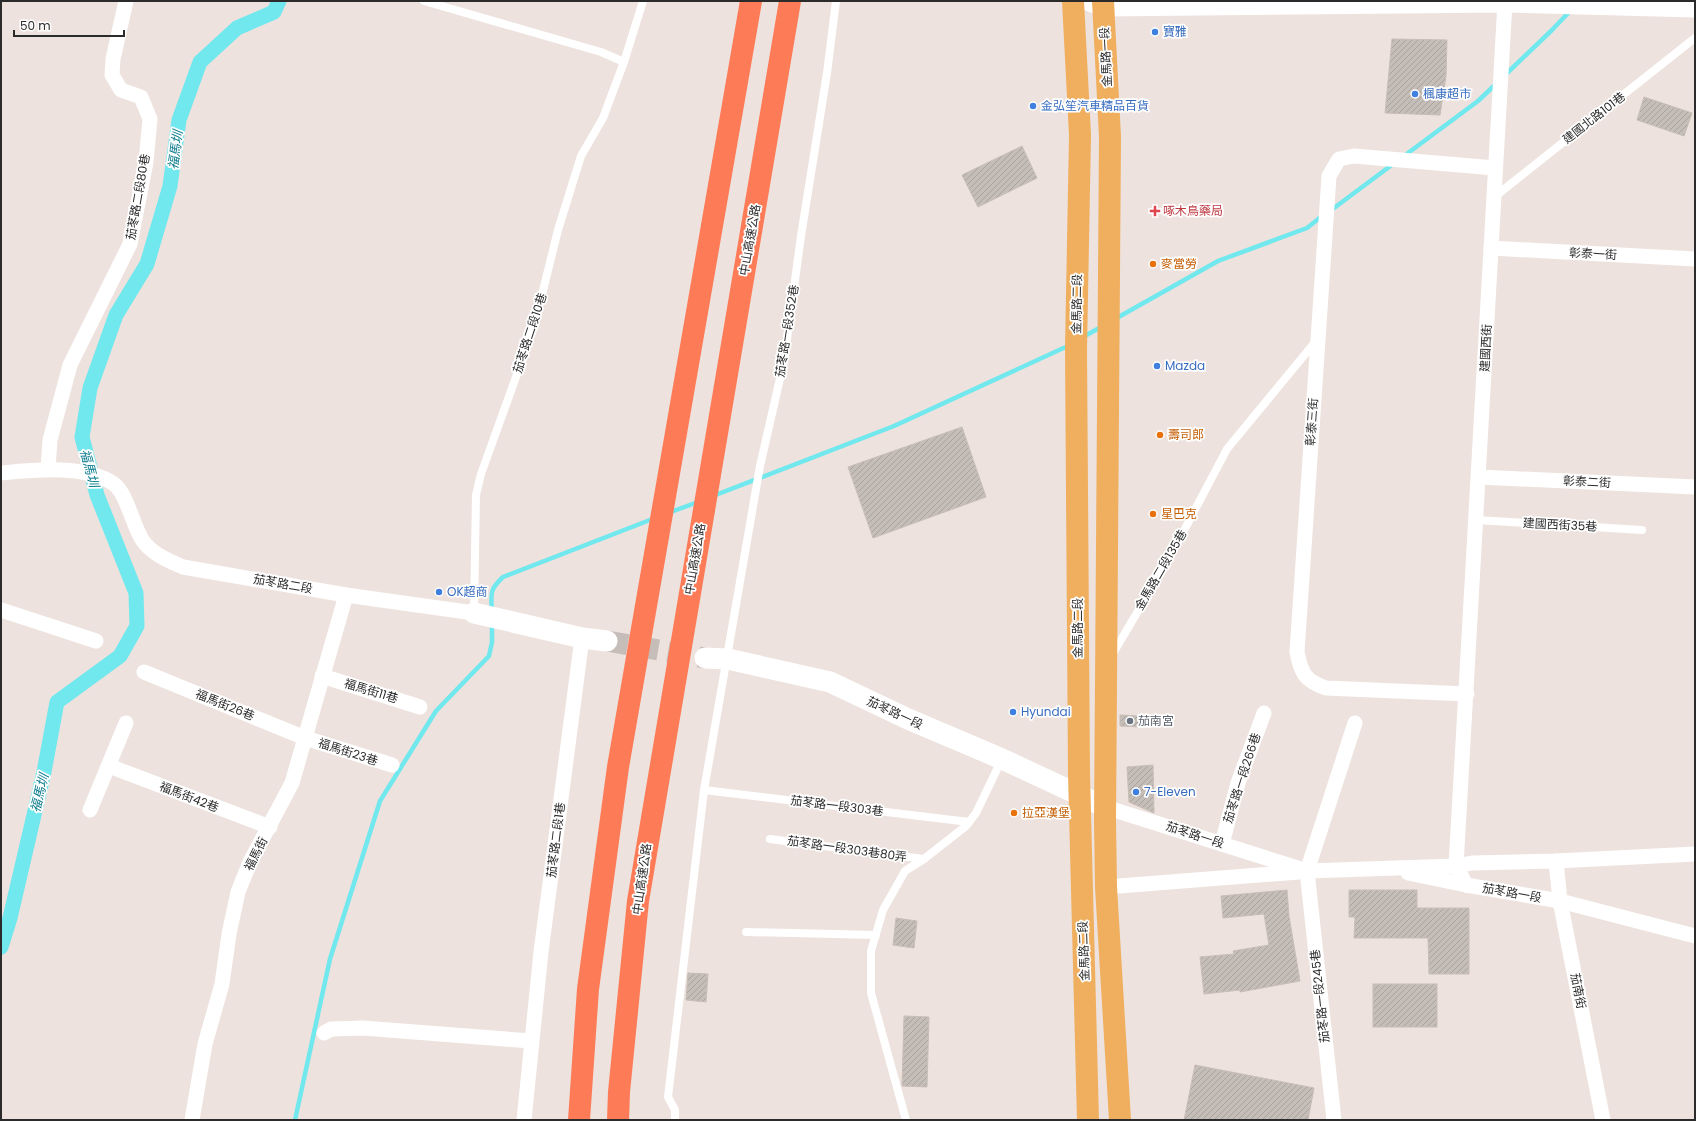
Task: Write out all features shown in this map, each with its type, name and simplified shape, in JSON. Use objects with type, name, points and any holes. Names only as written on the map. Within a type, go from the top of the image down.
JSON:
[{"type":"highway","points":[[742,1],[745,37]]},
{"type":"highway","points":[[579,1120],[588,989],[618,767],[751,1]]},
{"type":"highway","name":"中山高速公路","points":[[618,1120],[638,901],[790,1]]},
{"type":"main road","name":"金馬路二段","points":[[1073,1],[1080,135],[1076,341],[1080,796],[1088,1120]]},
{"type":"main road","name":"金馬路一段","points":[[1099,3],[1110,137],[1105,666]]},
{"type":"main road","points":[[1105,666],[1106,887],[1120,1120]]},
{"type":"street","name":"茄苳路二段80巷","points":[[53,469],[50,440],[70,365],[130,244],[146,162],[150,119],[141,97],[121,90],[112,76],[113,59],[126,1]]},
{"type":"street","points":[[1099,3],[1506,1],[1695,7]]},
{"type":"street","name":"建國西街","points":[[1456,866],[1477,520],[1494,168],[1506,1]]},
{"type":"street","name":"彰泰三街","points":[[1467,694],[1326,688],[1311,683],[1300,668],[1297,652],[1317,340],[1330,176],[1339,159],[1354,156],[1494,168]]},
{"type":"street","name":"彰泰一街","points":[[1491,248],[1695,259]]},
{"type":"street","name":"茄苳路二段","points":[[1,473],[53,469],[92,474],[115,484],[126,502],[143,541],[161,557],[183,568],[486,616],[582,638],[608,641]]},
{"type":"street","name":"彰泰二街","points":[[1479,477],[1695,487]]},
{"type":"street","name":"福馬街","points":[[192,1120],[205,1044],[222,984],[229,934],[238,892],[250,862],[270,827],[292,783],[346,595]]},
{"type":"street","points":[[1,610],[96,641]]},
{"type":"street","name":"茄苳路二段1巷","points":[[524,1120],[541,952],[582,638]]},
{"type":"street","name":"茄苳路一段","points":[[704,658],[728,659],[830,682],[908,719],[1002,758],[1105,807],[1307,871],[1385,867],[1456,866],[1466,885],[1560,901],[1695,936]]},
{"type":"street","name":"福馬街26巷","points":[[144,672],[305,738]]},
{"type":"street","name":"福馬街11巷","points":[[322,676],[420,707]]},
{"type":"street","name":"茄苳路一段266巷","points":[[1222,844],[1238,783],[1264,713]]},
{"type":"street","points":[[1106,887],[1307,871],[1355,722]]},
{"type":"street","points":[[90,810],[126,723]]},
{"type":"street","name":"福馬街23巷","points":[[305,738],[392,765]]},
{"type":"street","name":"福馬街42巷","points":[[109,766],[270,827]]},
{"type":"street","points":[[1456,866],[1472,863],[1556,862],[1695,854]]},
{"type":"street","name":"茄南街","points":[[1556,862],[1560,901],[1603,1120]]},
{"type":"street","points":[[1385,867],[1466,885]]},
{"type":"street","name":"茄苳路一段245巷","points":[[1307,871],[1334,1120]]},
{"type":"street","points":[[324,1033],[331,1029],[363,1028],[531,1041]]},
{"type":"lane","points":[[424,1],[601,52],[624,62]]},
{"type":"lane","name":"茄苳路二段10巷","points":[[486,616],[476,495],[481,474],[534,327],[558,230],[581,156],[604,118],[624,62],[643,1]]},
{"type":"lane","name":"茄苳路一段352巷","points":[[675,1120],[676,1110],[668,1097],[704,790],[728,659],[760,466],[784,361],[836,1]]},
{"type":"lane","name":"建國北路101巷","points":[[1493,198],[1695,38]]},
{"type":"lane","name":"金馬路二段135巷","points":[[1105,666],[1170,557],[1227,449],[1317,340]]},
{"type":"lane","name":"建國西街35巷","points":[[1477,520],[1642,530]]},
{"type":"lane","points":[[906,1120],[871,993],[871,951],[883,910],[905,871],[924,859],[969,822],[976,813],[1002,758]]},
{"type":"lane","name":"茄苳路一段303巷","points":[[704,790],[969,822]]},
{"type":"lane","name":"茄苳路一段303巷80弄","points":[[770,839],[924,859]]},
{"type":"lane","points":[[746,932],[876,935]]},
{"type":"building","name":"楓康超市","points":[[1392,39],[1447,40],[1446,76],[1440,115],[1385,113]]},
{"type":"building","points":[[1644,97],[1692,113],[1684,136],[1637,120]]},
{"type":"building","points":[[1022,146],[1037,178],[978,207],[962,175]]},
{"type":"building","points":[[962,427],[986,497],[873,538],[848,467]]},
{"type":"building","name":"茄南宮","points":[[1120,715],[1141,716],[1140,727],[1120,726]]},
{"type":"building","points":[[1153,765],[1154,813],[1129,802],[1127,767]]},
{"type":"building","points":[[1287,890],[1289,916],[1300,981],[1240,992],[1240,990],[1204,994],[1200,957],[1234,954],[1233,951],[1269,945],[1264,914],[1223,918],[1221,896]]},
{"type":"building","points":[[1349,890],[1417,890],[1417,908],[1469,908],[1469,974],[1429,974],[1428,938],[1354,938],[1355,917],[1349,917]]},
{"type":"building","points":[[896,918],[917,921],[914,948],[893,945]]},
{"type":"building","points":[[688,973],[708,974],[706,1002],[686,1000]]},
{"type":"building","points":[[1373,984],[1437,984],[1437,1027],[1373,1027]]},
{"type":"building","points":[[904,1016],[929,1017],[927,1087],[902,1086]]},
{"type":"building","points":[[1195,1065],[1314,1088],[1308,1120],[1184,1120]]},
{"type":"waterway","name":"福馬圳","points":[[1,947],[10,918],[44,772],[57,702],[120,656],[137,626],[136,593],[97,495],[82,437],[90,388],[116,315],[147,264],[170,186],[179,120],[200,62],[237,28],[274,12],[279,1]]},
{"type":"waterway","points":[[1505,75],[1571,10]]},
{"type":"waterway","points":[[1404,156],[1478,101],[1497,83]]},
{"type":"waterway","points":[[1330,211],[1393,164]]},
{"type":"waterway","points":[[1115,319],[1218,261],[1307,228],[1322,216]]},
{"type":"waterway","points":[[1083,337],[1101,327]]},
{"type":"waterway","points":[[713,496],[894,426],[1070,345]]},
{"type":"waterway","points":[[668,513],[698,502]]},
{"type":"waterway","points":[[492,612],[491,601],[493,589],[503,577],[655,518]]},
{"type":"waterway","points":[[295,1120],[330,959],[380,801],[436,711],[489,656],[492,642],[492,623]]},
{"type":"tunnel","points":[[607,641],[705,658]]},
{"type":"place","name":"寶雅","points":[[1155,32]]},
{"type":"place","name":"楓康超市","points":[[1415,94]]},
{"type":"place","name":"金弘笙汽車精品百貨","points":[[1033,106]]},
{"type":"place","name":"啄木鳥藥局","points":[[1155,211]]},
{"type":"place","name":"麥當勞","points":[[1153,264]]},
{"type":"place","name":"Mazda","points":[[1157,366]]},
{"type":"place","name":"壽司郎","points":[[1160,435]]},
{"type":"place","name":"星巴克","points":[[1153,514]]},
{"type":"place","name":"OK超商","points":[[439,592]]},
{"type":"place","name":"Hyundai","points":[[1013,712]]},
{"type":"place","name":"茄南宮","points":[[1130,721]]},
{"type":"place","name":"7-Eleven","points":[[1136,792]]},
{"type":"place","name":"拉亞漢堡","points":[[1014,813]]}]
